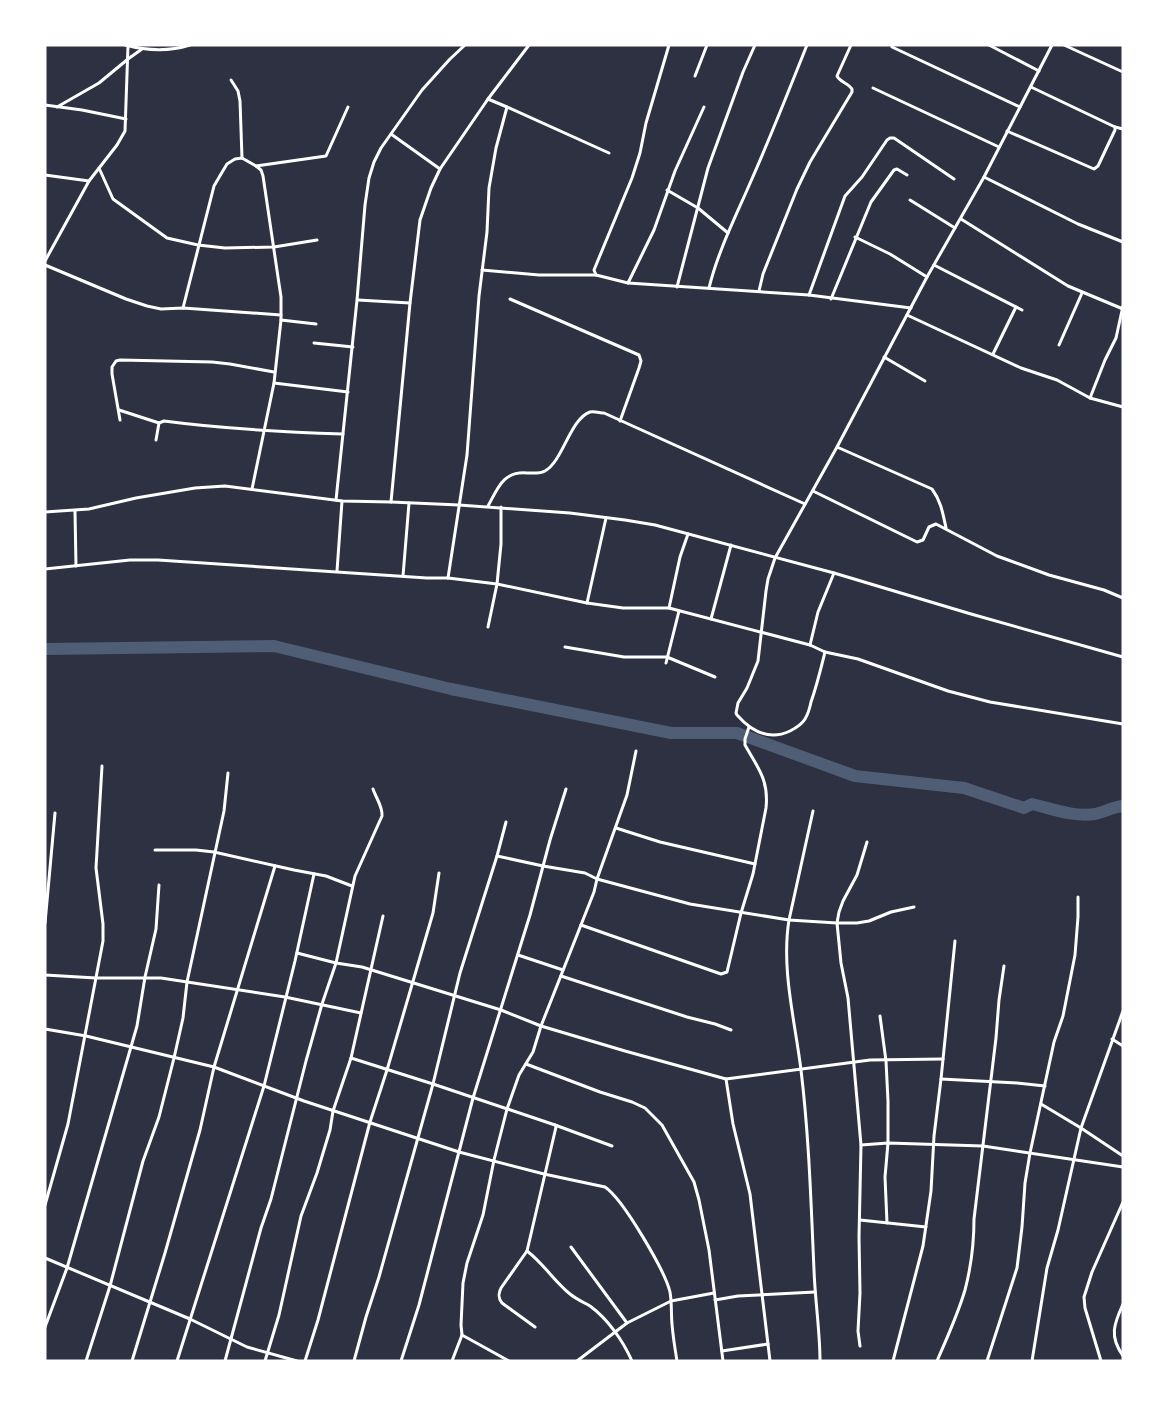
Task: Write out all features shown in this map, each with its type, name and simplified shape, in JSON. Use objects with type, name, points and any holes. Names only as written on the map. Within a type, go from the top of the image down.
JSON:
[{"type":"street","points":[[190,45],[170,50],[142,49],[127,45],[125,130],[89,181],[45,263],[147,306],[161,309],[183,308],[281,315]]},
{"type":"street","points":[[336,500],[369,178],[381,148],[422,90],[465,45]]},
{"type":"street","points":[[391,502],[420,220],[440,169],[488,99],[529,45]]},
{"type":"street","points":[[596,275],[594,270],[638,162],[646,123],[669,45]]},
{"type":"street","points":[[695,76],[706,45]]},
{"type":"street","points":[[677,287],[708,168],[755,45]]},
{"type":"street","points":[[709,288],[717,260],[753,179],[807,45]]},
{"type":"street","points":[[759,291],[763,274],[797,189],[810,162],[852,92],[850,86],[837,76],[851,45]]},
{"type":"street","points":[[989,45],[1039,71]]},
{"type":"street","points":[[825,651],[818,683],[805,719],[800,725],[785,733],[769,736],[748,728],[738,717],[736,713],[738,703],[751,680],[758,661],[768,579],[775,558],[927,277],[984,177],[1052,45]]},
{"type":"street","points":[[1064,45],[1123,72]]},
{"type":"street","points":[[892,47],[1020,107]]},
{"type":"street","points":[[57,106],[99,83],[142,49]]},
{"type":"street","points":[[231,80],[238,91],[240,101],[242,158]]},
{"type":"street","points":[[1030,87],[1123,129]]},
{"type":"street","points":[[873,88],[999,147]]},
{"type":"street","points":[[488,99],[609,153]]},
{"type":"street","points":[[45,105],[91,111],[126,119]]},
{"type":"street","points":[[256,166],[326,156],[348,107]]},
{"type":"street","points":[[448,578],[467,455],[489,188],[507,107]]},
{"type":"street","points":[[628,283],[654,230],[667,190],[704,107]]},
{"type":"street","points":[[1007,131],[1094,169],[1098,166],[1115,127]]},
{"type":"street","points":[[391,134],[440,169]]},
{"type":"street","points":[[809,295],[845,196],[862,177],[887,140],[894,138],[954,179]]},
{"type":"street","points":[[183,308],[214,186],[227,164],[242,158],[261,170],[263,176],[281,297],[281,320],[274,383],[252,489]]},
{"type":"street","points":[[99,168],[113,199],[167,238],[225,248],[274,248],[317,240]]},
{"type":"street","points":[[831,299],[871,202],[894,170],[897,169],[907,175]]},
{"type":"street","points":[[45,176],[89,181]]},
{"type":"street","points":[[984,177],[1078,224],[1123,242]]},
{"type":"street","points":[[667,190],[698,208],[728,233]]},
{"type":"street","points":[[910,200],[955,228]]},
{"type":"street","points":[[961,219],[1050,275],[1082,292],[1123,308],[1116,338],[1090,398]]},
{"type":"street","points":[[855,237],[890,254],[927,277]]},
{"type":"street","points":[[934,265],[1022,310]]},
{"type":"street","points":[[482,270],[539,276],[596,275],[628,283],[809,295],[911,308]]},
{"type":"street","points":[[1059,345],[1082,292]]},
{"type":"street","points":[[510,299],[639,355],[641,361],[639,368],[620,421]]},
{"type":"street","points":[[357,300],[410,303]]},
{"type":"street","points":[[993,355],[1016,307]]},
{"type":"street","points":[[907,315],[1021,368],[1057,380],[1090,398],[1123,407]]},
{"type":"street","points":[[281,320],[316,324]]},
{"type":"street","points":[[314,343],[352,347]]},
{"type":"street","points":[[884,357],[925,381]]},
{"type":"street","points":[[120,420],[112,368],[113,363],[120,360],[212,362],[274,372]]},
{"type":"street","points":[[274,383],[348,392]]},
{"type":"street","points":[[118,410],[159,423],[164,421],[215,428],[343,434]]},
{"type":"street","points":[[488,506],[506,477],[521,472],[540,473],[550,468],[574,428],[590,412],[604,413],[805,504]]},
{"type":"street","points":[[156,440],[159,423]]},
{"type":"street","points":[[837,447],[932,489],[942,507],[946,528]]},
{"type":"street","points":[[45,512],[75,511],[136,498],[203,487],[225,486],[342,501],[488,506],[570,513],[655,525],[834,573],[1123,657]]},
{"type":"street","points":[[813,491],[917,542],[923,540],[929,527],[936,524],[1006,560],[1123,598]]},
{"type":"street","points":[[337,571],[342,501]]},
{"type":"street","points":[[403,576],[408,503]]},
{"type":"street","points":[[488,627],[497,584],[501,544],[501,507]]},
{"type":"street","points":[[75,511],[76,566]]},
{"type":"street","points":[[587,603],[606,518]]},
{"type":"street","points":[[669,608],[680,557],[688,534]]},
{"type":"street","points":[[711,620],[731,545]]},
{"type":"street","points":[[45,569],[149,559],[260,568],[448,578],[497,584],[587,603],[623,608],[669,608],[858,659],[935,688],[980,699],[1123,724]]},
{"type":"street","points":[[810,645],[818,612],[834,573]]},
{"type":"street","points":[[666,663],[679,611]]},
{"type":"street","points":[[565,647],[624,657],[667,657],[715,677]]},
{"type":"street","points":[[581,925],[723,974],[727,972],[755,864],[767,798],[764,779],[745,745],[748,728]]},
{"type":"street","points":[[452,1361],[462,1335],[463,1283],[467,1263],[483,1215],[507,1109],[519,1075],[532,1052],[594,892],[627,795],[636,751]]},
{"type":"street","points":[[45,1205],[68,1124],[103,941],[96,868],[102,766]]},
{"type":"street","points":[[86,1361],[110,1286],[143,1161],[159,1117],[174,1058],[183,1018],[187,982],[224,811],[228,773]]},
{"type":"street","points":[[225,1361],[280,1166],[322,1005],[336,963],[352,886],[360,862],[382,816],[382,809],[374,789]]},
{"type":"street","points":[[401,1361],[419,1305],[473,1098],[518,955],[566,789]]},
{"type":"street","points":[[813,811],[786,934],[787,967],[809,1147],[820,1361]]},
{"type":"street","points":[[45,923],[55,813]]},
{"type":"street","points":[[354,1361],[418,1139],[454,995],[506,822]]},
{"type":"street","points":[[616,828],[660,842],[755,864]]},
{"type":"street","points":[[860,1346],[858,1331],[861,1145],[855,1062],[837,923],[843,901],[857,875],[867,842]]},
{"type":"street","points":[[155,850],[214,852],[326,876],[352,886]]},
{"type":"street","points":[[497,856],[585,873],[597,879],[690,904],[789,920],[837,923],[869,921],[891,912],[914,907]]},
{"type":"street","points":[[132,1361],[200,1130],[214,1067],[275,866]]},
{"type":"street","points":[[305,1361],[370,1122],[433,913],[439,873]]},
{"type":"street","points":[[177,1361],[264,1086],[314,874]]},
{"type":"street","points":[[45,1327],[67,1268],[137,1026],[156,930],[159,885]]},
{"type":"street","points":[[987,1361],[1017,1268],[1024,1183],[1075,955],[1078,897]]},
{"type":"street","points":[[265,1361],[279,1315],[301,1216],[320,1162],[333,1111],[351,1058],[383,916]]},
{"type":"street","points":[[893,1361],[926,1227],[955,941]]},
{"type":"street","points":[[297,953],[336,963],[351,964],[501,1010],[541,1026],[726,1079],[870,1060],[943,1059]]},
{"type":"street","points":[[518,955],[563,970]]},
{"type":"street","points":[[938,1361],[970,1269],[1004,966]]},
{"type":"street","points":[[45,975],[161,978],[285,997],[361,1013]]},
{"type":"street","points":[[561,976],[731,1030]]},
{"type":"street","points":[[1032,1361],[1047,1268],[1081,1128],[1123,1011]]},
{"type":"street","points":[[880,1016],[888,1101],[885,1177],[887,1223]]},
{"type":"street","points":[[45,1029],[86,1036],[214,1067],[333,1111],[459,1152],[544,1174],[600,1185],[610,1190],[636,1226],[665,1276],[671,1301],[677,1361]]},
{"type":"street","points":[[1112,1039],[1123,1046]]},
{"type":"street","points":[[351,1058],[433,1083],[612,1146]]},
{"type":"street","points":[[526,1064],[632,1102],[645,1108],[662,1125],[694,1182],[699,1200],[709,1250],[723,1361]]},
{"type":"street","points":[[726,1079],[733,1124],[750,1194],[770,1361]]},
{"type":"street","points":[[941,1079],[1045,1086]]},
{"type":"street","points":[[1041,1104],[1123,1156]]},
{"type":"street","points":[[535,1327],[502,1303],[499,1293],[527,1251],[555,1125]]},
{"type":"street","points":[[861,1145],[888,1143],[983,1146],[1123,1167]]},
{"type":"street","points":[[1101,1361],[1085,1308],[1084,1297],[1095,1263],[1123,1202]]},
{"type":"street","points":[[860,1220],[926,1227]]},
{"type":"street","points":[[571,1247],[627,1323]]},
{"type":"street","points":[[527,1251],[539,1260],[571,1294],[595,1310],[615,1332],[632,1361]]},
{"type":"street","points":[[45,1258],[190,1319],[247,1347],[297,1361]]},
{"type":"street","points":[[715,1300],[762,1294],[815,1292]]},
{"type":"street","points":[[578,1361],[627,1323],[671,1301],[714,1293]]},
{"type":"street","points":[[1123,1304],[1114,1339],[1123,1356]]},
{"type":"street","points":[[462,1335],[509,1361]]},
{"type":"street","points":[[722,1351],[768,1344]]},
{"type":"waterway","points":[[45,649],[274,646],[451,689],[671,733],[737,733],[855,776],[964,788],[1024,808],[1032,804],[1087,815],[1123,806]]}]
